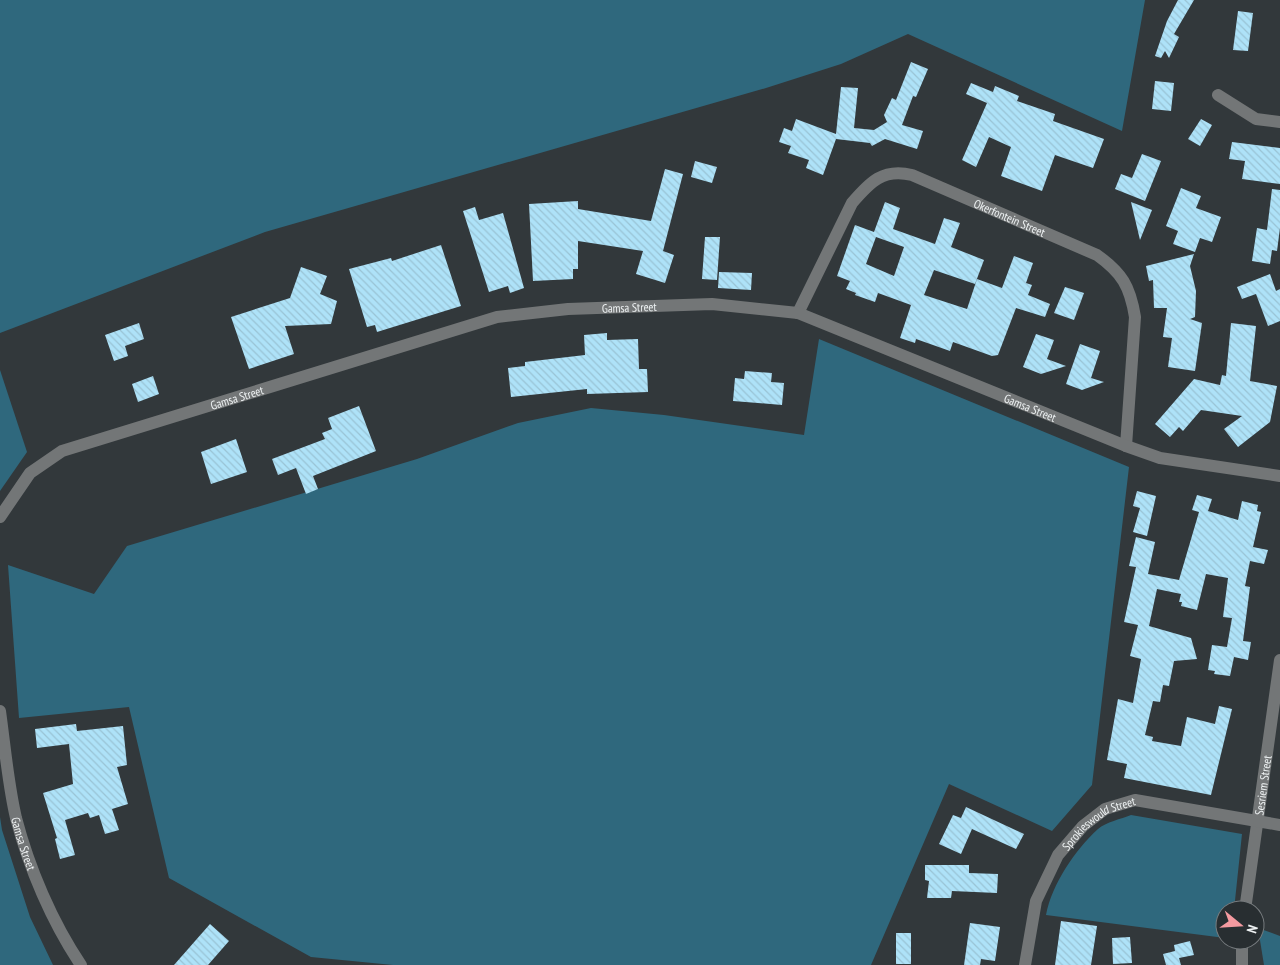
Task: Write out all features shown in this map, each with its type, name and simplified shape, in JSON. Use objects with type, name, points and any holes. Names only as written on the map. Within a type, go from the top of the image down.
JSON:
[{"type":"street","points":[[1218,95],[1256,119],[1280,122]]},
{"type":"street","name":"Okerfontein Street","points":[[798,313],[852,203],[865,188],[880,177],[897,172],[912,175],[1097,255],[1111,265],[1125,281],[1132,298],[1135,316],[1126,446]]},
{"type":"street","name":"Gamsa Street","points":[[0,517],[30,473],[62,451],[497,317],[568,309],[703,304],[798,313],[1126,446],[1160,458],[1280,476]]},
{"type":"street","name":"Sesriem Street","points":[[1246,900],[1280,660]]},
{"type":"street","name":"Gamsa Street","points":[[0,712],[16,818],[44,900],[65,941],[81,965]]},
{"type":"street","name":"Sprokieswould Street","points":[[1025,965],[1036,901],[1058,855],[1083,826],[1105,809],[1135,800],[1280,824]]},
{"type":"street","points":[[1242,950],[1242,965]]},
{"type":"shaded area","points":[[0,0],[1145,0],[1122,131],[908,34],[841,64],[766,88],[265,232],[0,333]]},
{"type":"shaded area","points":[[819,339],[1129,467],[1092,785],[1052,831],[949,784],[871,965],[393,965],[311,957],[169,878],[129,707],[19,718],[8,565],[94,594],[127,546],[417,459],[518,423],[591,408],[664,415],[804,435]]},
{"type":"shaded area","points":[[0,370],[27,452],[0,491]]},
{"type":"shaded area","points":[[1131,815],[1242,834],[1235,900],[1215,900],[1215,937],[1046,915],[1053,891],[1073,857],[1089,837],[1109,823]]},
{"type":"shaded area","points":[[0,817],[2,830],[30,917],[53,965],[0,965]]},
{"type":"shaded area","points":[[1265,931],[1280,936],[1280,965],[1264,965],[1262,950],[1265,950]]},
{"type":"building","points":[[1178,0],[1194,0],[1174,34],[1179,37],[1169,58],[1165,51],[1161,58],[1155,56],[1167,21]]},
{"type":"building","points":[[1238,11],[1253,13],[1248,51],[1233,50]]},
{"type":"building","points":[[911,62],[928,69],[916,97],[913,96],[902,125],[923,131],[917,149],[885,139],[872,146],[870,143],[836,139],[823,175],[806,168],[809,160],[788,153],[791,146],[779,142],[784,128],[792,131],[796,119],[836,134],[841,87],[858,88],[854,128],[874,130],[887,122],[884,115],[892,98],[896,100]]},
{"type":"building","points":[[1155,81],[1174,83],[1171,111],[1152,109]]},
{"type":"building","points":[[971,83],[993,92],[995,86],[1019,96],[1017,101],[1055,114],[1053,121],[1104,139],[1093,168],[1055,155],[1042,191],[1001,176],[1011,147],[989,137],[976,167],[962,160],[987,103],[966,94]]},
{"type":"building","points":[[1201,119],[1212,125],[1200,146],[1188,139]]},
{"type":"building","points":[[1232,142],[1280,148],[1280,184],[1242,179],[1245,161],[1229,159]]},
{"type":"building","points":[[1142,154],[1161,161],[1145,201],[1115,189],[1121,174],[1132,178]]},
{"type":"building","points":[[695,161],[717,167],[712,183],[691,177]]},
{"type":"building","points":[[665,169],[683,174],[663,251],[674,255],[665,283],[636,274],[643,251],[578,241],[578,269],[573,269],[573,279],[533,281],[529,204],[578,201],[578,209],[651,221]]},
{"type":"building","points":[[1181,188],[1201,196],[1196,208],[1221,217],[1212,242],[1200,238],[1195,252],[1173,244],[1178,231],[1166,226]]},
{"type":"building","points":[[1272,189],[1280,190],[1280,228],[1277,251],[1272,250],[1270,264],[1252,261],[1257,228],[1267,230]]},
{"type":"building","points":[[885,202],[900,208],[893,229],[935,244],[944,218],[960,223],[951,247],[984,260],[975,284],[934,270],[924,295],[967,309],[977,279],[1002,288],[1014,256],[1033,263],[1026,283],[1032,285],[1028,295],[1050,304],[1045,317],[1016,308],[998,355],[992,356],[953,342],[950,351],[916,339],[915,343],[900,338],[911,305],[878,293],[875,302],[855,295],[856,293],[846,289],[850,281],[837,276],[855,225],[874,232]],"holes":[[[876,237],[904,247],[894,276],[866,264]]]},
{"type":"building","points":[[1131,202],[1152,210],[1140,240]]},
{"type":"building","points":[[475,207],[479,220],[503,213],[524,288],[510,293],[508,286],[489,292],[463,211]]},
{"type":"building","points":[[705,237],[720,237],[717,280],[702,279]]},
{"type":"building","points":[[441,245],[461,306],[377,332],[375,325],[367,327],[349,269],[391,258],[392,261]]},
{"type":"building","points":[[1194,254],[1190,266],[1196,291],[1195,317],[1190,319],[1202,323],[1195,371],[1168,367],[1172,338],[1163,337],[1167,308],[1154,308],[1153,280],[1149,281],[1146,266]]},
{"type":"building","points":[[301,267],[327,276],[320,294],[337,301],[331,324],[285,326],[294,354],[249,369],[231,317],[290,298]]},
{"type":"building","points":[[719,272],[752,273],[751,290],[718,288]]},
{"type":"building","points":[[1270,274],[1276,291],[1280,289],[1280,321],[1268,326],[1256,294],[1242,299],[1237,287]]},
{"type":"building","points":[[1065,287],[1084,293],[1074,320],[1054,313]]},
{"type":"building","points":[[139,323],[144,339],[125,346],[128,356],[114,361],[105,335]]},
{"type":"building","points":[[1231,323],[1256,326],[1250,381],[1277,386],[1270,422],[1238,447],[1224,429],[1242,416],[1201,410],[1183,431],[1179,427],[1170,437],[1155,424],[1194,379],[1220,385],[1222,375],[1226,376]]},
{"type":"building","points":[[607,333],[607,340],[638,339],[639,369],[647,369],[648,392],[587,394],[587,389],[511,397],[508,368],[525,366],[525,362],[585,355],[584,335]]},
{"type":"building","points":[[1036,334],[1054,340],[1047,359],[1066,366],[1041,374],[1023,367]]},
{"type":"building","points":[[1080,344],[1100,351],[1091,378],[1104,382],[1082,390],[1066,384]]},
{"type":"building","points":[[745,371],[772,373],[771,382],[784,383],[782,405],[733,401],[735,378],[744,379]]},
{"type":"building","points":[[153,376],[159,394],[138,402],[132,384]]},
{"type":"building","points":[[359,406],[376,451],[313,476],[318,489],[306,494],[296,468],[278,475],[272,459],[325,439],[322,433],[332,429],[328,418]]},
{"type":"building","points":[[236,439],[247,472],[211,484],[201,452]]},
{"type":"building","points":[[1137,491],[1156,496],[1147,536],[1133,532],[1140,508],[1133,506]]},
{"type":"building","points":[[1197,495],[1212,499],[1208,511],[1238,520],[1242,501],[1258,505],[1257,511],[1261,512],[1253,547],[1268,550],[1264,564],[1250,561],[1245,586],[1250,587],[1243,641],[1251,642],[1248,660],[1234,657],[1230,676],[1214,674],[1215,671],[1208,670],[1212,645],[1227,647],[1232,618],[1223,617],[1228,578],[1206,574],[1197,610],[1181,606],[1182,602],[1179,602],[1181,594],[1157,589],[1149,626],[1191,638],[1197,659],[1174,661],[1169,686],[1163,685],[1160,702],[1153,701],[1145,735],[1153,737],[1152,741],[1181,746],[1187,717],[1215,724],[1219,706],[1232,709],[1211,795],[1124,778],[1127,764],[1107,760],[1118,699],[1133,703],[1141,659],[1130,656],[1138,625],[1124,622],[1136,567],[1129,566],[1136,537],[1155,542],[1148,574],[1179,580],[1199,512],[1192,510]]},
{"type":"building","points":[[76,724],[77,731],[123,726],[127,765],[117,767],[128,804],[112,809],[119,830],[105,834],[99,815],[90,818],[88,813],[65,820],[75,855],[60,859],[55,839],[57,838],[43,793],[73,784],[69,744],[37,748],[35,729]]},
{"type":"building","points":[[966,807],[1024,834],[1016,849],[972,829],[961,854],[939,844],[953,815],[961,818]]},
{"type":"building","points":[[925,865],[969,865],[969,873],[998,874],[997,893],[952,891],[951,898],[927,898],[929,881],[925,880]]},
{"type":"building","points":[[1061,921],[1097,926],[1091,965],[1055,965]]},
{"type":"building","points":[[970,923],[1000,927],[995,961],[981,959],[980,965],[964,965]]},
{"type":"building","points":[[210,924],[229,941],[208,965],[174,965]]},
{"type":"building","points":[[896,933],[911,933],[911,964],[896,964]]},
{"type":"building","points":[[1130,937],[1132,963],[1113,964],[1112,938]]},
{"type":"building","points":[[1190,941],[1194,955],[1179,958],[1181,965],[1166,965],[1163,954],[1175,951],[1174,945]]}]
